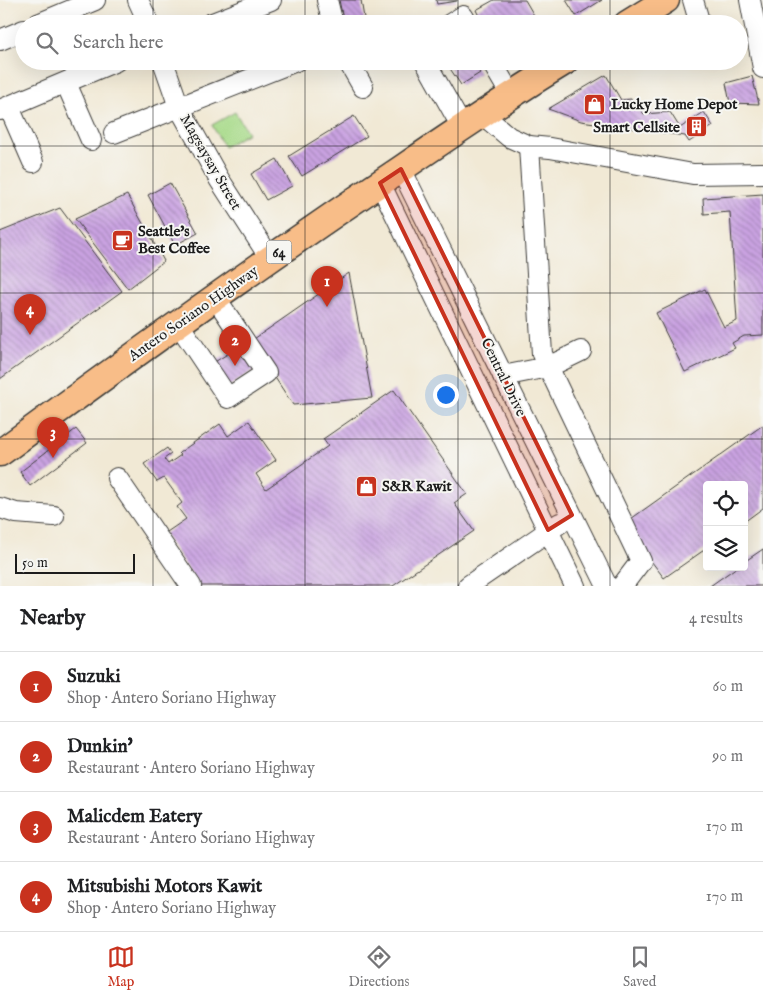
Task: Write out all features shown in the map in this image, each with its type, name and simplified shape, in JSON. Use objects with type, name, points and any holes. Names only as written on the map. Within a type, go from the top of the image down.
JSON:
[{"type":"main road","points":[[642,15],[666,0]]},
{"type":"main road","name":"Antero Soriano Highway","points":[[0,453],[270,258],[472,120],[551,70]]},
{"type":"street","points":[[60,15],[96,0]]},
{"type":"street","points":[[138,0],[144,15]]},
{"type":"street","points":[[233,15],[271,0]]},
{"type":"street","points":[[327,0],[331,15]]},
{"type":"street","points":[[693,0],[697,15]]},
{"type":"street","points":[[750,0],[763,68]]},
{"type":"street","points":[[0,40],[15,34]]},
{"type":"street","points":[[34,162],[4,108],[96,70]]},
{"type":"street","name":"Magsaysay Street","points":[[166,70],[180,107],[219,180],[270,258]]},
{"type":"street","points":[[114,133],[273,70]]},
{"type":"street","points":[[353,70],[363,87]]},
{"type":"street","points":[[432,70],[472,120],[529,146],[550,148],[693,174],[763,173]]},
{"type":"street","points":[[496,70],[511,94]]},
{"type":"street","points":[[66,83],[90,140]]},
{"type":"street","points":[[529,146],[542,354],[641,561],[622,586]]},
{"type":"street","name":"Central Drive","points":[[390,176],[503,376],[607,586]]},
{"type":"street","name":"Central Drive","points":[[390,176],[548,530],[575,586]]},
{"type":"street","points":[[178,324],[228,398],[266,373],[215,297]]},
{"type":"street","points":[[503,376],[548,367],[582,351]]},
{"type":"street","points":[[117,478],[191,586]]},
{"type":"street","points":[[0,508],[16,513],[54,516]]},
{"type":"street","points":[[468,586],[572,514]]},
{"type":"highlighted area","points":[[401,169],[572,515],[548,530],[403,230],[380,183]]},
{"type":"green space","points":[[235,112],[248,133],[224,147],[212,125]]},
{"type":"building","points":[[339,0],[361,0],[364,15],[342,15]]},
{"type":"building","points":[[436,0],[457,0],[457,1],[437,4]]},
{"type":"building","points":[[494,0],[525,0],[534,15],[478,15],[476,10]]},
{"type":"building","points":[[566,0],[602,0],[578,15],[575,15]]},
{"type":"building","points":[[451,70],[478,70],[480,73],[461,85]]},
{"type":"building","name":"Lucky Home Depot","points":[[606,75],[621,100],[631,99],[644,114],[670,112],[680,128],[704,112],[713,126],[689,142],[685,136],[581,121],[548,109]]},
{"type":"building","points":[[752,76],[759,104],[730,103],[726,83]]},
{"type":"building","points":[[354,116],[367,136],[302,176],[289,156]]},
{"type":"building","points":[[277,159],[292,186],[266,200],[251,174]]},
{"type":"building","points":[[170,183],[198,233],[175,245],[148,195]]},
{"type":"building","points":[[763,194],[763,335],[744,336],[732,343],[735,348],[685,372],[656,313],[705,289],[724,327],[737,321],[730,212],[704,214],[703,198]]},
{"type":"building","name":"Seattle's Best Coffee","points":[[127,195],[164,261],[128,289],[75,219]]},
{"type":"building","points":[[60,208],[122,291],[0,379],[0,232]]},
{"type":"building","points":[[349,273],[372,398],[293,405],[251,341]]},
{"type":"building","points":[[242,345],[257,368],[228,387],[213,363]]},
{"type":"building","name":"S&R Kawit","points":[[394,390],[467,494],[454,503],[474,531],[393,586],[200,586],[164,534],[186,519],[177,507],[182,503],[164,478],[157,482],[144,464],[167,448],[171,454],[164,459],[168,464],[181,455],[179,453],[220,424],[228,436],[249,421],[276,460],[256,474],[266,489],[328,446],[323,439]]},
{"type":"building","points":[[763,425],[763,508],[748,519],[748,481],[703,481],[703,551],[664,578],[636,541],[628,521]]},
{"type":"building","points":[[76,429],[87,443],[30,486],[20,472]]},
{"type":"building","points":[[763,549],[763,586],[710,586],[731,571],[748,571],[748,559]]},
{"type":"place","name":"Lucky Home Depot","points":[[595,104]]},
{"type":"place","name":"Smart Cellsite","points":[[696,127]]},
{"type":"place","name":"Seattle's Best Coffee","points":[[122,240]]},
{"type":"place","name":"Suzuki","points":[[327,307]]},
{"type":"place","name":"Mitsubishi Motors Kawit","points":[[30,335]]},
{"type":"place","name":"Dunkin'","points":[[235,366]]},
{"type":"place","name":"Malicdem Eatery","points":[[53,458]]},
{"type":"place","name":"S&R Kawit","points":[[366,486]]}]
